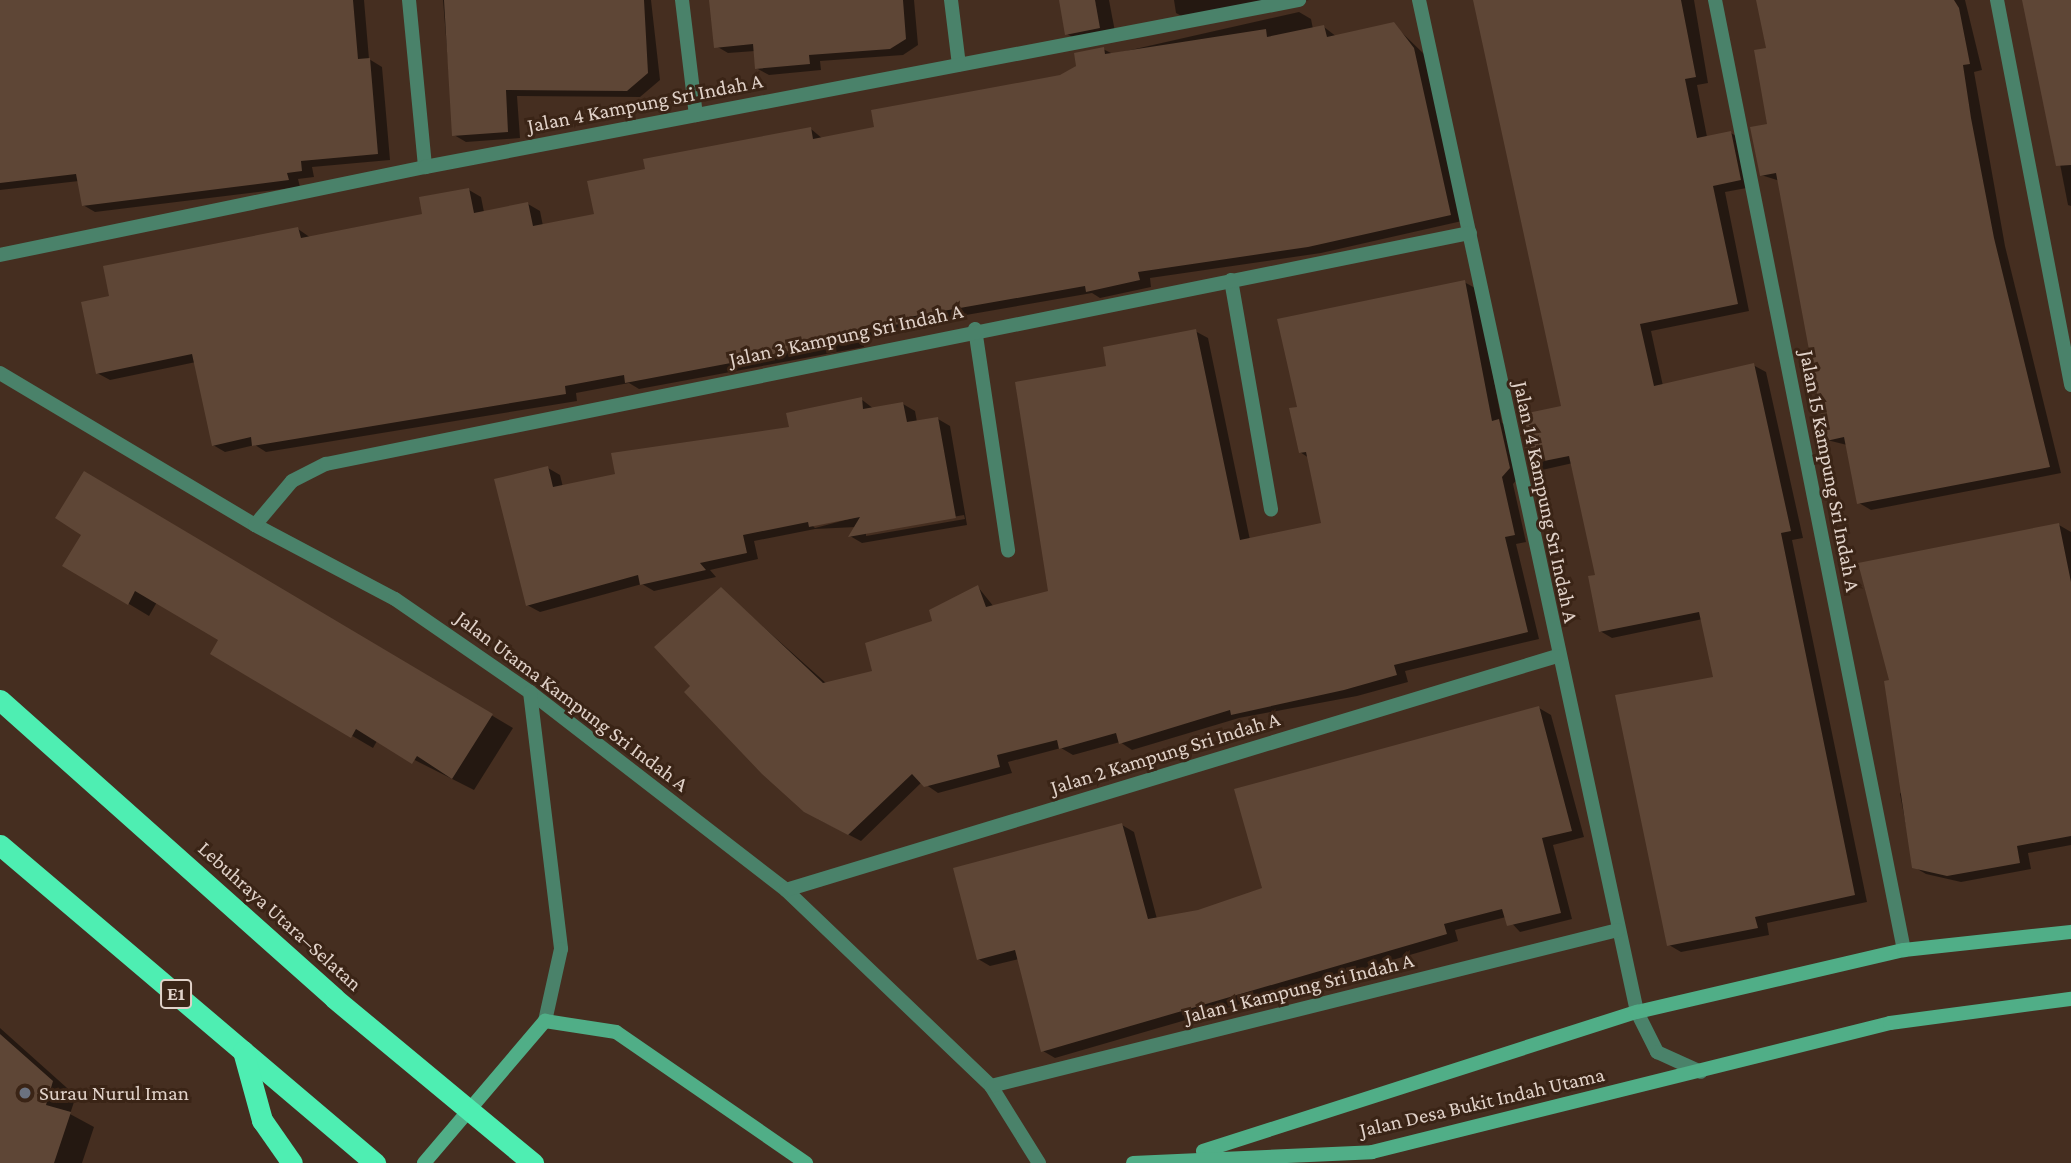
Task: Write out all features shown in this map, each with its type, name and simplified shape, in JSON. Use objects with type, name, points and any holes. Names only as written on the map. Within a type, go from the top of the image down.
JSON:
[{"type":"highway","name":"Lebuhraya Utara–Selatan","points":[[0,699],[334,998],[533,1163]]},
{"type":"highway","name":"E1","points":[[0,845],[375,1163]]},
{"type":"highway","points":[[243,1051],[262,1120],[292,1163]]},
{"type":"street","points":[[409,0],[425,167]]},
{"type":"street","points":[[682,0],[696,115]]},
{"type":"street","points":[[951,0],[959,65]]},
{"type":"street","name":"Jalan 4 Kampung Sri Indah A","points":[[0,255],[425,167],[1299,0]]},
{"type":"street","name":"Jalan 14 Kampung Sri Indah A","points":[[1419,0],[1557,656],[1637,1012]]},
{"type":"street","name":"Jalan 15 Kampung Sri Indah A","points":[[1715,0],[1904,950]]},
{"type":"street","points":[[1997,0],[2071,385]]},
{"type":"street","name":"Jalan 3 Kampung Sri Indah A","points":[[255,525],[292,481],[326,464],[975,329],[1470,233]]},
{"type":"street","points":[[1231,280],[1271,510]]},
{"type":"street","points":[[975,329],[1008,551]]},
{"type":"street","name":"Jalan Utama Kampung Sri Indah A","points":[[0,373],[255,525],[395,599],[530,691],[786,890],[991,1086],[1039,1163]]},
{"type":"street","name":"Jalan 2 Kampung Sri Indah A","points":[[786,890],[1557,656]]},
{"type":"street","points":[[424,1163],[545,1021],[561,949],[530,691]]},
{"type":"street","name":"Jalan 1 Kampung Sri Indah A","points":[[991,1086],[1618,930]]},
{"type":"street","name":"Jalan Desa Bukit Indah Utama","points":[[1185,1157],[1637,1012],[1904,950],[2071,932]]},
{"type":"street","name":"Jalan Desa Bukit Indah Utama","points":[[1133,1163],[1185,1157],[1372,1152],[1890,1023],[2071,999]]},
{"type":"street","points":[[1637,1012],[1657,1052],[1701,1072]]},
{"type":"street","points":[[545,1021],[616,1032],[806,1163]]},
{"type":"building","points":[[0,0],[353,0],[358,59],[370,58],[378,154],[301,161],[302,171],[287,173],[289,180],[82,206],[76,174],[0,183]]},
{"type":"building","points":[[444,0],[644,0],[648,73],[627,91],[506,90],[508,132],[452,136]]},
{"type":"building","points":[[709,0],[903,0],[906,39],[890,49],[809,55],[810,64],[755,69],[753,44],[714,48]]},
{"type":"building","points":[[1059,0],[1095,0],[1100,28],[1065,35]]},
{"type":"building","points":[[1473,0],[1681,0],[1696,77],[1685,79],[1697,138],[1731,131],[1741,180],[1713,186],[1738,304],[1640,324],[1654,386],[1754,363],[1791,531],[1781,533],[1855,895],[1755,917],[1758,928],[1667,946],[1615,695],[1713,677],[1699,612],[1599,632],[1588,576],[1595,575],[1569,456],[1529,464],[1518,415],[1561,406]]},
{"type":"building","points":[[1756,0],[1954,0],[1959,8],[1970,64],[1963,65],[1994,238],[2050,467],[1857,504],[1844,437],[1826,441],[1776,173],[1760,176],[1750,127],[1767,124],[1754,50],[1766,48]]},
{"type":"building","points":[[2022,0],[2071,0],[2071,165],[2056,166]]},
{"type":"building","points":[[1394,22],[1414,48],[1451,215],[1308,247],[1138,272],[1140,280],[1086,292],[1085,286],[909,317],[910,322],[852,333],[853,340],[625,383],[624,375],[565,386],[566,394],[252,446],[251,437],[212,446],[192,354],[96,374],[81,302],[109,296],[103,266],[298,227],[301,238],[422,214],[419,197],[469,188],[474,213],[528,202],[533,226],[594,214],[587,181],[645,169],[643,159],[811,127],[813,139],[874,127],[871,110],[1060,75],[1076,66],[1074,53],[1104,47],[1105,54],[1266,29],[1267,37],[1324,25],[1327,37]]},
{"type":"building","points":[[1465,280],[1492,421],[1499,419],[1510,468],[1502,477],[1515,535],[1505,537],[1528,632],[1394,665],[1397,675],[1344,690],[1231,715],[1230,710],[1119,744],[1116,733],[1059,749],[1057,740],[997,755],[1000,767],[924,787],[912,774],[848,835],[804,812],[762,774],[684,692],[690,686],[654,647],[721,587],[823,683],[872,671],[865,643],[932,621],[929,610],[978,585],[986,607],[1048,591],[1015,382],[1106,366],[1103,347],[1196,329],[1240,540],[1321,523],[1306,452],[1299,453],[1289,408],[1297,407],[1277,319]]},
{"type":"building","points":[[862,397],[863,409],[903,402],[907,422],[938,417],[956,518],[848,537],[860,517],[809,527],[808,522],[743,535],[747,553],[700,563],[706,570],[640,585],[638,575],[526,606],[494,479],[548,466],[553,487],[615,474],[611,453],[789,427],[786,413]]},
{"type":"building","points":[[84,471],[493,714],[452,779],[417,756],[412,764],[356,729],[351,738],[210,654],[218,640],[135,591],[128,605],[62,566],[81,535],[55,518]]},
{"type":"building","points":[[2059,523],[2071,582],[2071,836],[2017,846],[2020,863],[1947,876],[1912,868],[1884,681],[1889,680],[1858,563]]},
{"type":"building","points":[[1539,706],[1572,831],[1542,838],[1561,913],[1507,926],[1502,909],[1444,924],[1447,934],[1041,1052],[1015,950],[977,960],[953,868],[1122,823],[1148,919],[1198,910],[1262,888],[1234,789]]},
{"type":"building","name":"Surau Nurul Iman","points":[[0,1034],[53,1081],[46,1105],[71,1112],[54,1163],[0,1163]]},
{"type":"place","name":"Surau Nurul Iman","points":[[25,1093]]}]
